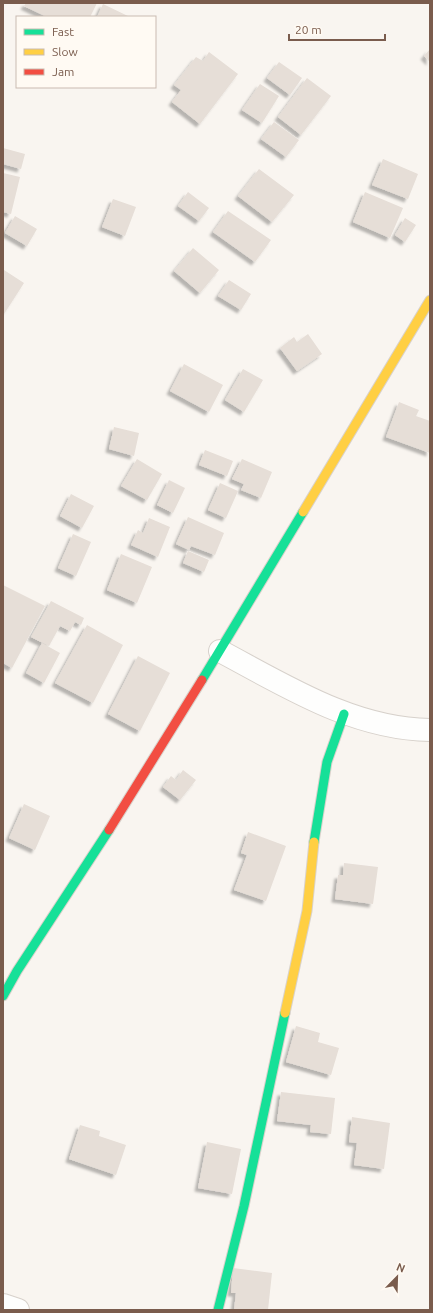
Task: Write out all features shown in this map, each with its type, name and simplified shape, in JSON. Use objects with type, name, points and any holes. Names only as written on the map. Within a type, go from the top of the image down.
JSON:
[{"type":"street","points":[[3,996],[17,971],[122,810],[220,651],[430,300]]},
{"type":"street","points":[[220,651],[344,714],[379,724],[415,730],[430,730]]},
{"type":"street","points":[[218,1310],[244,1206],[307,911],[312,851],[326,762],[344,714]]},
{"type":"street","points":[[3,1305],[18,1310]]},
{"type":"building","points":[[26,3],[97,3],[90,16],[45,16],[24,6]]},
{"type":"building","points":[[103,4],[128,16],[97,16]]},
{"type":"building","points":[[430,49],[430,62],[424,56]]},
{"type":"building","points":[[209,52],[238,74],[200,124],[172,102],[181,90],[174,85],[196,57],[203,61]]},
{"type":"building","points":[[279,62],[302,78],[290,95],[267,78]]},
{"type":"building","points":[[307,78],[331,96],[301,135],[278,117]]},
{"type":"building","points":[[260,84],[279,96],[262,123],[242,110]]},
{"type":"building","points":[[274,122],[299,140],[286,157],[261,139]]},
{"type":"building","points":[[3,148],[25,154],[21,169],[3,164]]},
{"type":"building","points":[[383,159],[418,174],[408,199],[372,185]]},
{"type":"building","points":[[259,169],[294,195],[272,222],[238,196]]},
{"type":"building","points":[[3,173],[20,177],[11,214],[3,212]]},
{"type":"building","points":[[188,192],[209,208],[199,221],[178,206]]},
{"type":"building","points":[[365,192],[403,208],[390,238],[353,222]]},
{"type":"building","points":[[113,199],[136,207],[125,236],[102,227]]},
{"type":"building","points":[[228,211],[271,240],[255,262],[213,232]]},
{"type":"building","points":[[15,216],[37,229],[27,246],[5,233]]},
{"type":"building","points":[[405,218],[416,225],[405,242],[395,235]]},
{"type":"building","points":[[193,248],[219,270],[200,293],[174,271]]},
{"type":"building","points":[[4,270],[24,283],[3,314]]},
{"type":"building","points":[[229,280],[251,294],[241,310],[218,296]]},
{"type":"building","points":[[308,334],[322,354],[297,371],[280,348],[294,337],[297,342]]},
{"type":"building","points":[[184,364],[223,385],[209,412],[170,391]]},
{"type":"building","points":[[243,369],[263,380],[244,412],[225,400]]},
{"type":"building","points":[[399,402],[419,410],[416,416],[430,421],[430,453],[386,437]]},
{"type":"building","points":[[114,427],[139,433],[134,456],[109,449]]},
{"type":"building","points":[[205,450],[233,461],[227,476],[199,465]]},
{"type":"building","points":[[137,459],[162,474],[147,500],[121,486]]},
{"type":"building","points":[[242,459],[272,472],[261,498],[241,490],[244,484],[232,479]]},
{"type":"building","points":[[169,480],[185,488],[173,513],[157,505]]},
{"type":"building","points":[[220,483],[238,491],[226,518],[208,510]]},
{"type":"building","points":[[71,494],[94,506],[82,528],[60,516]]},
{"type":"building","points":[[188,517],[224,533],[215,555],[191,546],[189,550],[176,544]]},
{"type":"building","points":[[149,518],[170,527],[158,557],[131,545],[138,530],[143,533]]},
{"type":"building","points":[[73,534],[91,542],[76,576],[58,568]]},
{"type":"building","points":[[188,551],[209,560],[204,572],[183,563]]},
{"type":"building","points":[[121,554],[152,567],[137,603],[107,590]]},
{"type":"building","points":[[3,585],[45,606],[12,668],[3,663]]},
{"type":"building","points":[[51,601],[84,618],[81,625],[75,622],[70,631],[60,626],[49,646],[31,637]]},
{"type":"building","points":[[87,625],[123,645],[93,703],[55,683]]},
{"type":"building","points":[[42,643],[60,653],[44,683],[26,673]]},
{"type":"building","points":[[138,656],[170,673],[140,731],[108,714]]},
{"type":"building","points":[[183,770],[196,780],[180,800],[163,787],[171,776],[176,780]]},
{"type":"building","points":[[24,804],[50,816],[35,850],[9,838]]},
{"type":"building","points":[[248,832],[286,846],[266,901],[234,890],[247,855],[241,853]]},
{"type":"building","points":[[344,863],[378,867],[373,904],[335,899],[338,875],[343,875]]},
{"type":"building","points":[[296,1026],[320,1033],[318,1042],[339,1048],[331,1075],[286,1062]]},
{"type":"building","points":[[281,1092],[335,1098],[331,1134],[310,1132],[311,1125],[277,1121]]},
{"type":"building","points":[[352,1117],[390,1123],[384,1169],[354,1165],[357,1143],[349,1142]]},
{"type":"building","points":[[80,1125],[100,1131],[99,1136],[126,1145],[116,1175],[69,1159]]},
{"type":"building","points":[[207,1142],[241,1149],[232,1194],[198,1188]]},
{"type":"building","points":[[233,1268],[272,1273],[268,1310],[234,1310],[236,1293],[231,1293]]},
{"type":"traffic: fast","points":[[202,680],[303,512]]},
{"type":"traffic: fast","points":[[314,842],[327,762],[344,714]]},
{"type":"traffic: fast","points":[[3,996],[17,971],[109,830]]},
{"type":"traffic: fast","points":[[218,1310],[244,1206],[285,1013]]},
{"type":"traffic: slow","points":[[303,512],[430,300]]},
{"type":"traffic: slow","points":[[285,1013],[307,911],[314,842]]},
{"type":"traffic: jam","points":[[109,830],[202,680]]}]
